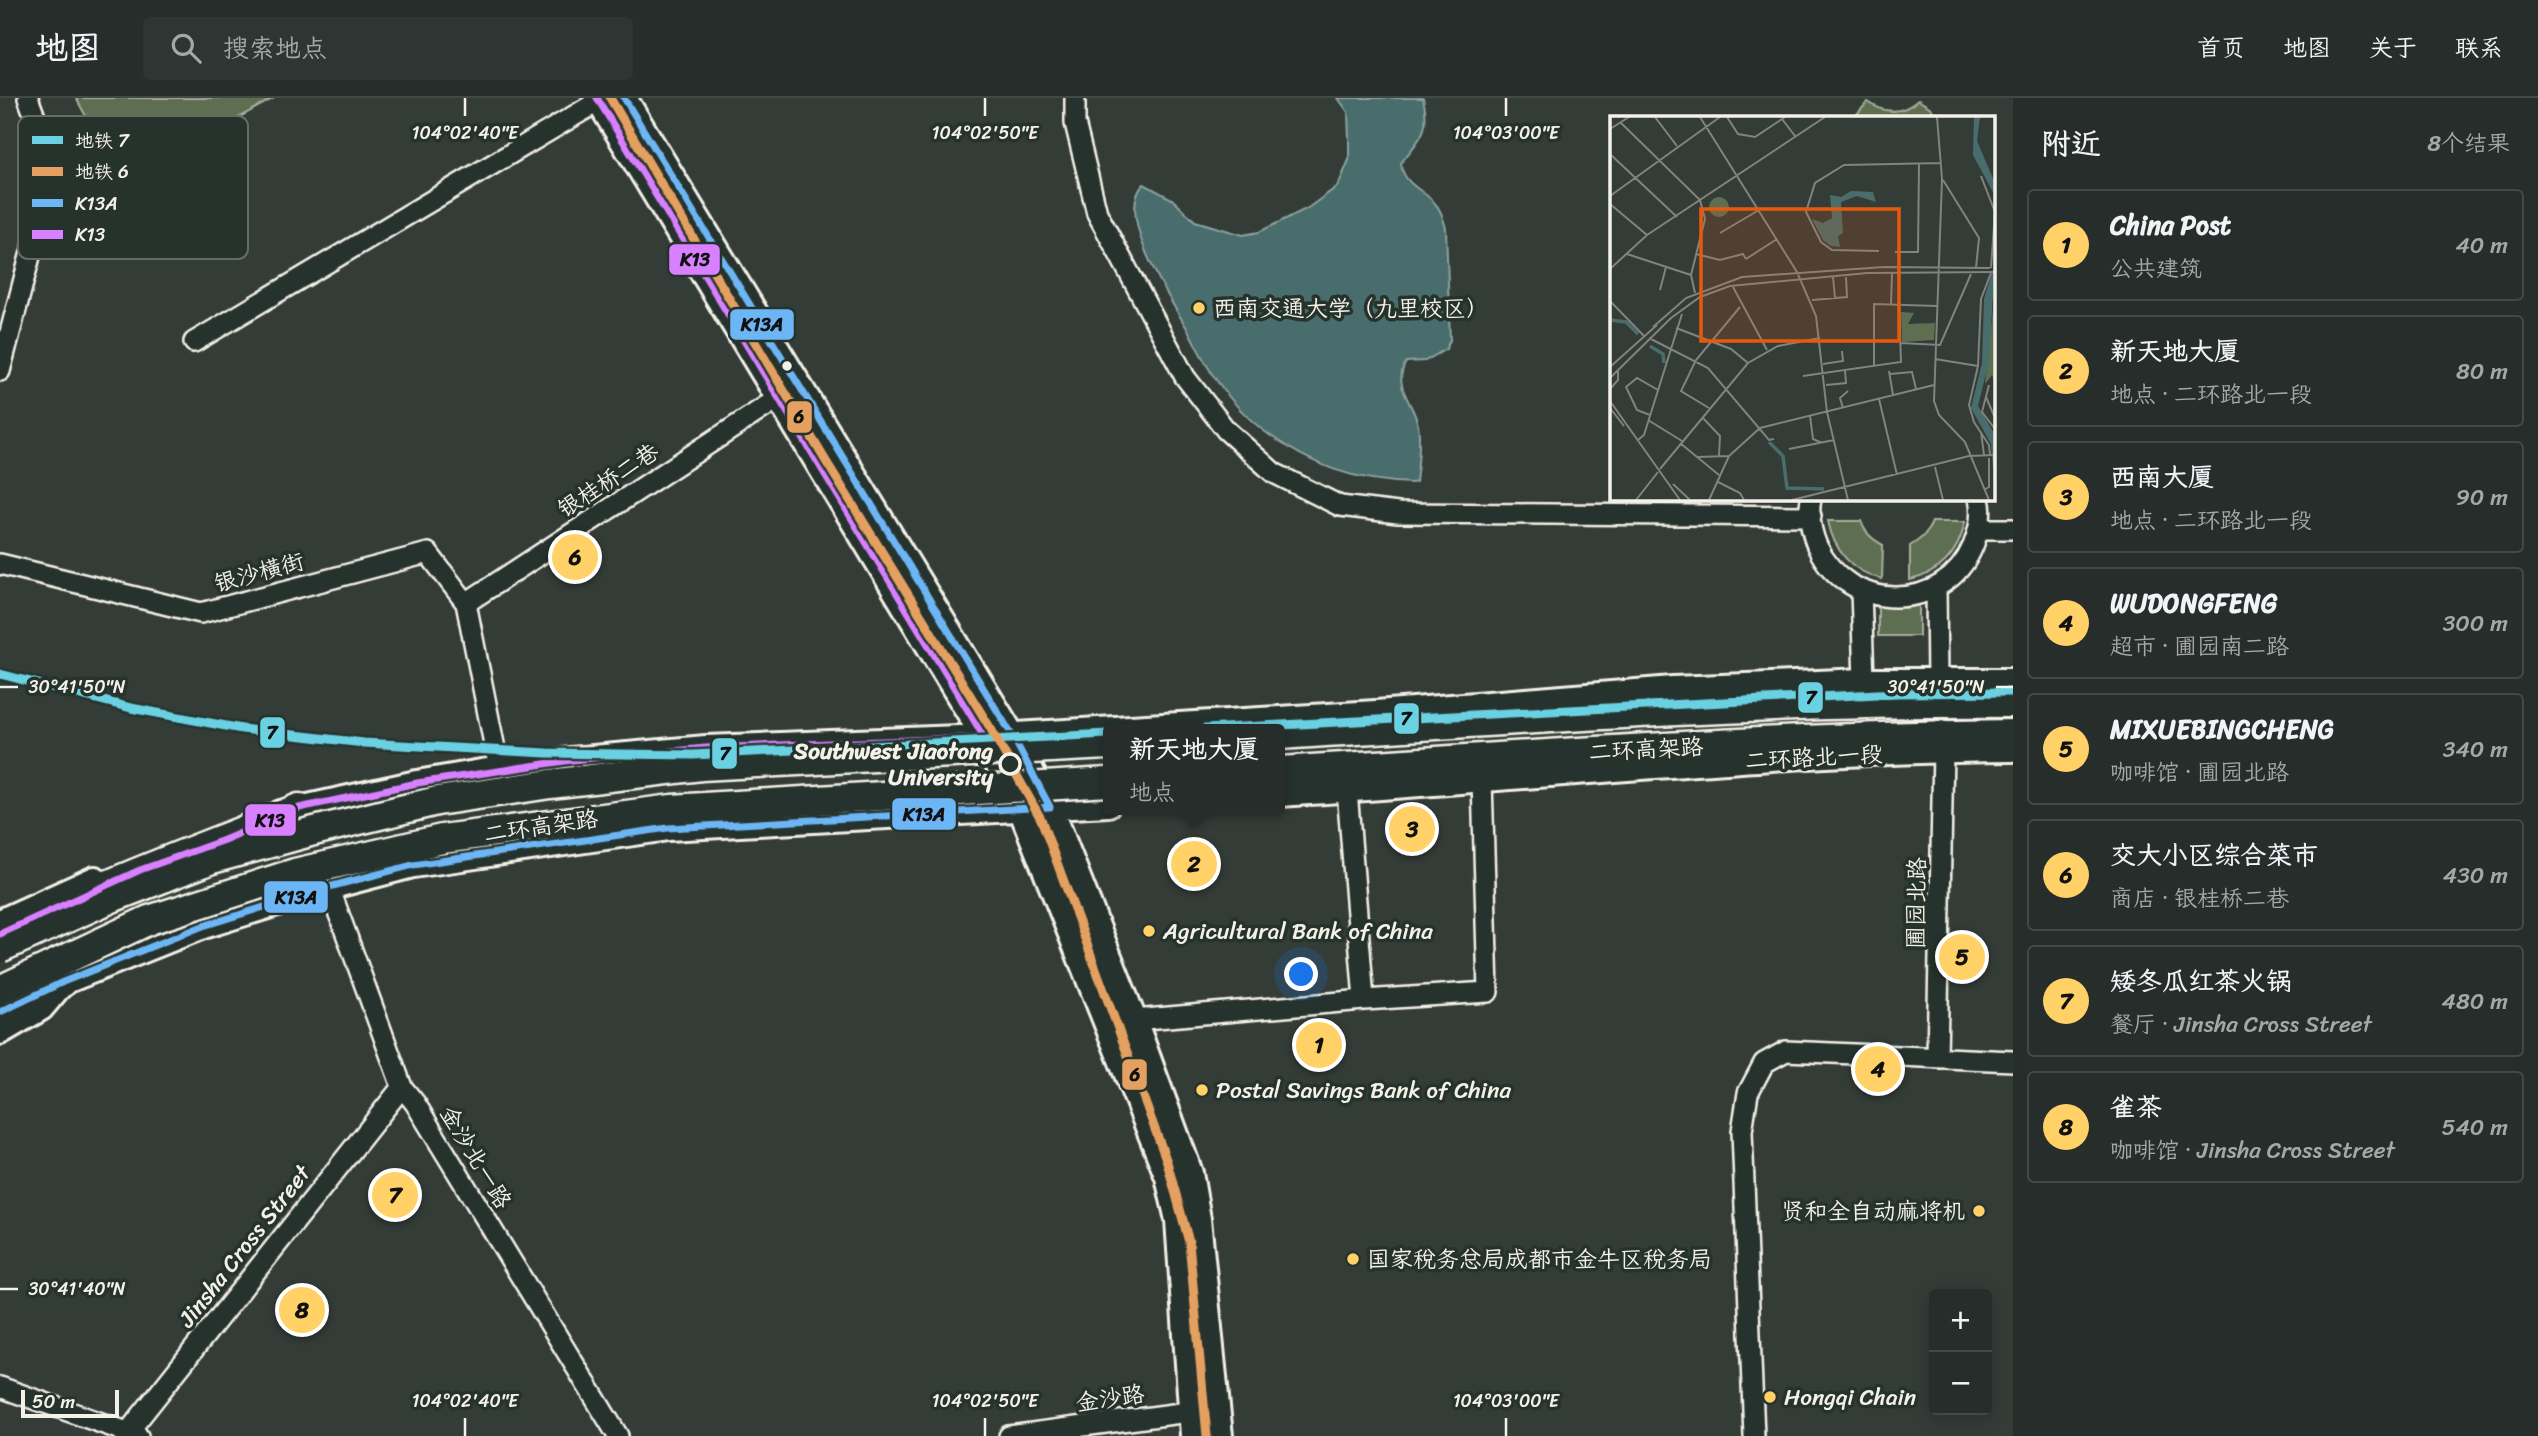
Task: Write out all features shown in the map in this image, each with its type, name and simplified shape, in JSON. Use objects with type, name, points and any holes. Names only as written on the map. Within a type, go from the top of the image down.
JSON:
[{"type":"highway","name":"二环高架路","points":[[1285,735],[1661,712],[1941,703],[2013,704]]},
{"type":"highway","name":"二环高架路","points":[[1285,771],[1709,745],[1922,735],[2013,734]]},
{"type":"highway","name":"二环高架路","points":[[0,948],[114,897],[212,859],[437,801],[701,766],[1103,745]]},
{"type":"highway","name":"二环高架路","points":[[0,990],[149,920],[295,873],[442,839],[672,808],[1103,782]]},
{"type":"highway","points":[[0,934],[140,870],[299,808]]},
{"type":"highway","points":[[0,1012],[63,982]]},
{"type":"main road","points":[[624,98],[1012,735],[1050,807],[1134,1020],[1190,1173],[1198,1219],[1220,1436]]},
{"type":"main road","points":[[598,100],[984,737],[1021,809],[1168,1177],[1178,1220],[1191,1424]]},
{"type":"main road","points":[[1194,724],[1376,713],[1673,689],[1864,681],[2013,681]]},
{"type":"main road","points":[[0,922],[142,858],[235,824],[416,783],[571,760],[706,748],[1103,730]]},
{"type":"main road","name":"二环路北一段","points":[[1285,794],[1676,764],[1943,750],[2013,749]]},
{"type":"main road","points":[[0,1032],[41,1008],[63,982],[203,926],[413,865],[668,828],[1103,804]]},
{"type":"street","points":[[28,98],[35,116]]},
{"type":"street","points":[[1075,98],[1076,123],[1097,213],[1185,377],[1226,430],[1274,473],[1340,506],[1398,513],[1811,508],[1811,532],[1823,559],[1843,581],[1870,594],[1899,598],[1928,592],[1951,578],[1968,557],[1979,528],[1979,500]]},
{"type":"street","points":[[194,342],[598,100]]},
{"type":"street","points":[[0,371],[29,259]]},
{"type":"street","name":"银桂桥二巷","points":[[466,603],[777,399]]},
{"type":"street","points":[[1979,528],[2013,529]]},
{"type":"street","name":"银沙横街","points":[[0,564],[201,613],[428,553],[466,603]]},
{"type":"street","points":[[1936,587],[1937,681]]},
{"type":"street","points":[[1861,590],[1864,681]]},
{"type":"street","points":[[466,603],[499,769]]},
{"type":"street","name":"圃园北路","points":[[1937,1058],[1943,750]]},
{"type":"street","points":[[1134,1020],[1488,992],[1482,780]]},
{"type":"street","points":[[1347,790],[1364,1000]]},
{"type":"street","name":"金沙北一路","points":[[330,887],[402,1087],[415,1103],[618,1436]]},
{"type":"street","points":[[1754,1436],[1742,1131],[1748,1093],[1764,1063],[1786,1051],[2013,1061]]},
{"type":"street","name":"Jinsha Cross Street","points":[[131,1434],[402,1087]]},
{"type":"street","points":[[0,1387],[131,1434]]},
{"type":"street","name":"金沙路","points":[[1009,1436],[1191,1424],[1217,1408]]},
{"type":"green space","points":[[76,98],[274,98],[241,116],[86,116]]},
{"type":"green space","points":[[1918,100],[1931,108],[1936,116],[1855,116],[1868,102],[1881,109],[1893,111],[1912,105]]},
{"type":"green space","points":[[1828,521],[1861,521],[1869,535],[1883,545],[1882,579],[1862,571],[1846,559],[1835,542]]},
{"type":"green space","points":[[1932,522],[1965,522],[1958,543],[1947,560],[1931,572],[1910,580],[1910,546],[1923,536]]},
{"type":"green space","points":[[1878,606],[1919,606],[1919,636],[1878,636]]},
{"type":"water","points":[[1338,98],[1423,98],[1425,127],[1401,163],[1409,181],[1438,207],[1446,228],[1450,340],[1446,349],[1425,361],[1406,362],[1402,371],[1402,387],[1419,432],[1416,482],[1412,483],[1352,475],[1316,462],[1281,443],[1246,415],[1211,372],[1170,300],[1148,258],[1136,216],[1136,198],[1144,184],[1172,199],[1195,221],[1243,235],[1259,232],[1308,208],[1338,186],[1349,160],[1348,112]]},
{"type":"metro line","name":"6","points":[[610,98],[824,458],[991,729],[1041,819],[1167,1162],[1189,1242],[1207,1436]]},
{"type":"metro line","name":"7","points":[[0,674],[131,708],[242,729],[364,743],[547,753],[693,755],[1103,734]]},
{"type":"metro line","name":"7","points":[[1285,725],[1897,693],[2013,692]]},
{"type":"transit line","name":"K13","points":[[0,934],[140,870],[224,840],[299,808],[417,783],[571,760],[706,748],[984,737],[597,98]]},
{"type":"transit line","name":"K13A","points":[[0,1012],[63,982],[203,926],[329,887],[413,865],[668,828],[1050,807],[1012,735],[624,98]]},
{"type":"place","name":"西南交通大学（九里校区）","points":[[1199,308]]},
{"type":"place","name":"交大小区综合菜市","points":[[575,557]]},
{"type":"place","name":"Southwest Jiaotong University","points":[[1010,764]]},
{"type":"place","name":"西南大厦","points":[[1412,829]]},
{"type":"place","name":"新天地大厦","points":[[1194,864]]},
{"type":"place","name":"Agricultural Bank of China","points":[[1149,931]]},
{"type":"place","name":"MIXUEBINGCHENG","points":[[1962,957]]},
{"type":"place","name":"China Post","points":[[1319,1045]]},
{"type":"place","name":"WUDONGFENG","points":[[1878,1069]]},
{"type":"place","name":"Postal Savings Bank of China","points":[[1202,1090]]},
{"type":"place","name":"矮冬瓜红茶火锅","points":[[395,1195]]},
{"type":"place","name":"贤和全自动麻将机","points":[[1979,1211]]},
{"type":"place","name":"国家税务总局成都市金牛区税务局","points":[[1353,1259]]},
{"type":"place","name":"雀茶","points":[[302,1310]]},
{"type":"place","name":"Hongqi Chain","points":[[1770,1397]]}]
